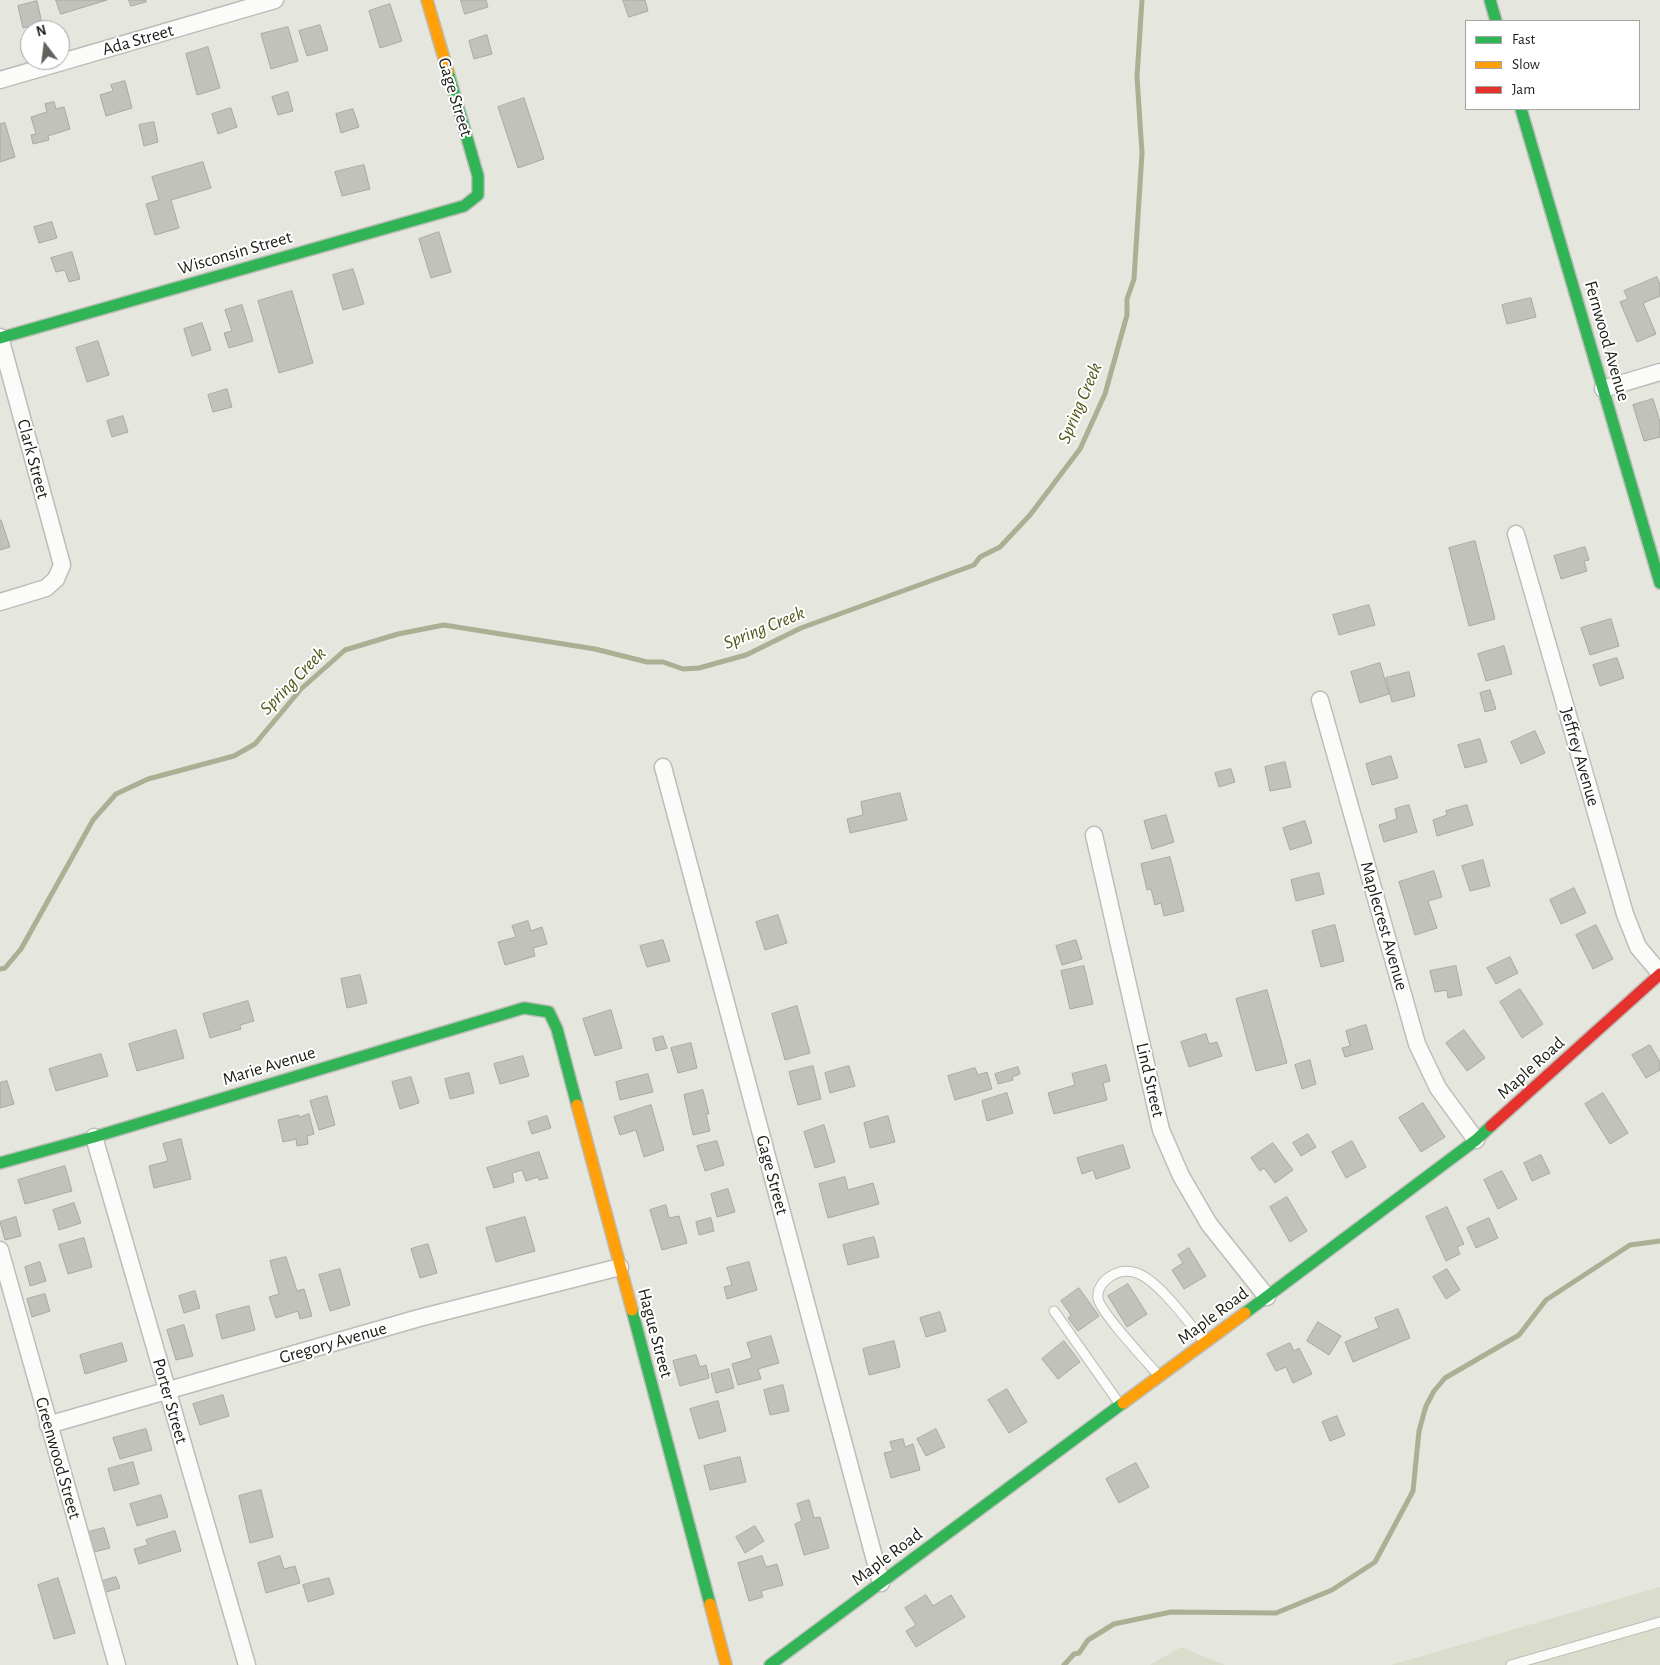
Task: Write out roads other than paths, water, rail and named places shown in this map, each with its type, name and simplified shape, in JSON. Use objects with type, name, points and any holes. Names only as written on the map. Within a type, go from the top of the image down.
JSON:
[{"type":"street","name":"Ada Street","points":[[0,80],[275,0]]},
{"type":"street","name":"Gage Street","points":[[427,0],[478,176],[478,195]]},
{"type":"street","points":[[1490,0],[1496,20]]},
{"type":"street","name":"Fernwood Avenue","points":[[1521,110],[1660,583]]},
{"type":"street","name":"Wisconsin Street","points":[[0,338],[464,206],[478,195]]},
{"type":"street","name":"Clark Street","points":[[0,338],[62,565],[56,580],[46,588],[0,602]]},
{"type":"street","points":[[1603,389],[1660,372]]},
{"type":"street","name":"Jeffrey Avenue","points":[[1516,534],[1625,914],[1638,947],[1660,973]]},
{"type":"street","name":"Maplecrest Avenue","points":[[1320,700],[1417,1044],[1438,1088],[1476,1140]]},
{"type":"street","name":"Gage Street","points":[[663,768],[881,1583]]},
{"type":"street","name":"Lind Street","points":[[1094,835],[1161,1130],[1180,1176],[1209,1224],[1267,1297]]},
{"type":"street","name":"Maple Road","points":[[770,1665],[1476,1140],[1660,973]]},
{"type":"street","name":"Marie Avenue","points":[[0,1163],[94,1137],[524,1008],[549,1012]]},
{"type":"street","name":"Hague Street","points":[[549,1012],[557,1029],[726,1665]]},
{"type":"street","name":"Porter Street","points":[[94,1137],[247,1665]]},
{"type":"street","name":"Greenwood Street","points":[[0,1250],[117,1665]]},
{"type":"street","name":"Gregory Avenue","points":[[48,1425],[419,1318],[620,1267]]},
{"type":"lane","points":[[1159,1377],[1104,1311],[1098,1298],[1102,1283],[1112,1275],[1125,1271],[1137,1273],[1156,1286],[1205,1343]]},
{"type":"lane","points":[[1054,1311],[1121,1405]]},
{"type":"lane","points":[[1511,1665],[1660,1622]]},
{"type":"waterway","name":"Spring Creek","points":[[0,969],[5,968],[21,949],[93,820],[116,794],[148,779],[234,756],[255,744],[301,689],[345,650],[398,634],[444,625],[595,649],[647,662],[663,662],[683,669],[699,668],[746,655],[801,628],[974,565],[980,557],[1000,547],[1030,515],[1080,449],[1105,394],[1127,315],[1127,299],[1134,279],[1142,153],[1137,77],[1142,0]]},
{"type":"waterway","points":[[1064,1665],[1074,1654],[1079,1653],[1088,1640],[1114,1624],[1171,1612],[1276,1613],[1332,1590],[1375,1562],[1413,1491],[1419,1431],[1426,1406],[1434,1391],[1445,1378],[1519,1335],[1546,1300],[1630,1245],[1660,1241]]}]
